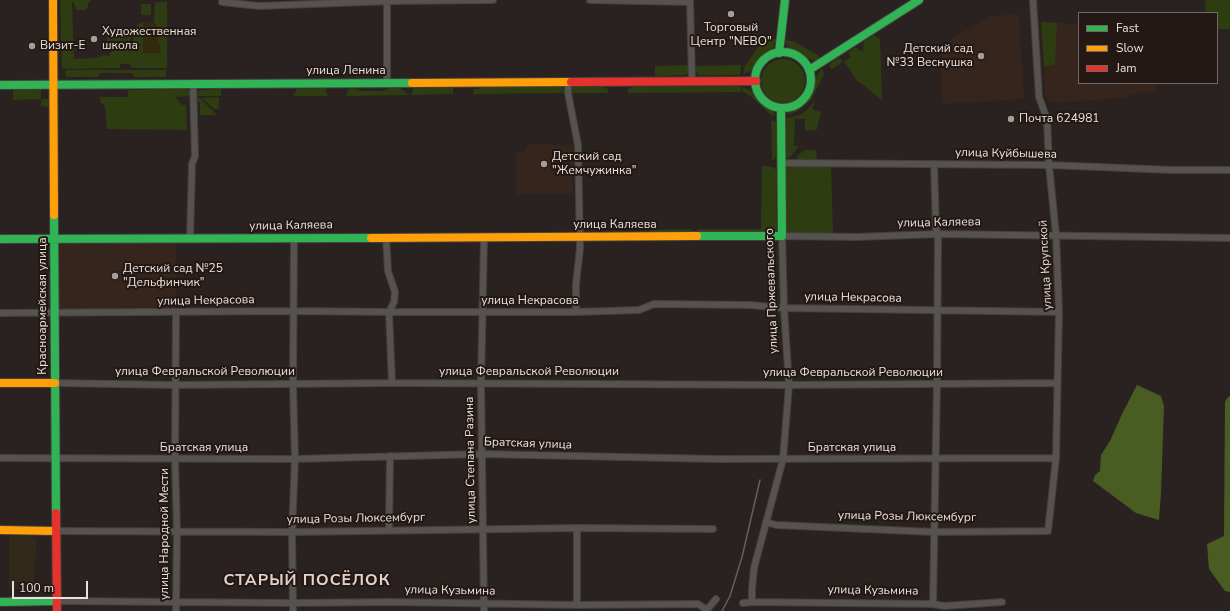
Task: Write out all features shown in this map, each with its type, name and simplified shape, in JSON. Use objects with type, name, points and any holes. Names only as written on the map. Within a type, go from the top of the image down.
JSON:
[{"type":"street","name":"Красноармейская улица","points":[[53,0],[57,611]]},
{"type":"street","points":[[222,2],[259,6],[295,3],[492,0]]},
{"type":"street","points":[[590,0],[690,1],[695,82]]},
{"type":"street","points":[[779,53],[785,0]]},
{"type":"street","points":[[809,70],[919,0]]},
{"type":"street","name":"улица Крупской","points":[[1033,0],[1039,97],[1047,119],[1056,235],[1059,312],[1056,458],[1048,531]]},
{"type":"street","points":[[387,1],[387,83]]},
{"type":"street","points":[[779,53],[788,53],[797,56],[804,62],[809,70],[811,84],[806,96],[796,105],[781,108],[770,104],[763,99],[758,91],[756,81],[758,69],[770,56],[779,53]]},
{"type":"street","name":"улица Ленина","points":[[0,85],[756,81]]},
{"type":"street","points":[[568,82],[568,93],[578,145],[580,248],[576,284],[576,312]]},
{"type":"street","points":[[190,239],[192,164],[195,156],[193,84]]},
{"type":"street","name":"улица Пржевальского","points":[[752,602],[754,568],[782,459],[789,385],[784,308],[781,108]]},
{"type":"street","name":"улица Куйбышева","points":[[781,163],[1050,165],[1173,170],[1230,170]]},
{"type":"street","points":[[933,604],[938,234],[936,229],[934,164]]},
{"type":"street","name":"улица Каляева","points":[[0,238],[190,239],[580,236],[856,237],[938,234],[1230,238]]},
{"type":"street","points":[[386,237],[388,271],[395,292],[394,302],[389,312],[392,383]]},
{"type":"street","name":"улица Степана Разина","points":[[484,237],[481,312],[484,611]]},
{"type":"street","points":[[293,611],[292,532],[295,459],[293,384],[294,238]]},
{"type":"street","name":"улица Некрасова","points":[[0,313],[293,311],[576,312],[639,310],[654,304],[750,305],[784,308],[1059,312]]},
{"type":"street","name":"улица Народной Мести","points":[[176,312],[176,611]]},
{"type":"street","name":"улица Февральской Революции","points":[[0,383],[175,385],[392,383],[789,385],[1057,383]]},
{"type":"street","name":"Братская улица","points":[[0,458],[295,459],[482,454],[709,459],[1056,458]]},
{"type":"street","points":[[389,530],[390,456]]},
{"type":"street","name":"улица Розы Люксембург","points":[[766,522],[776,525],[934,532],[1048,531]]},
{"type":"street","points":[[577,528],[578,606]]},
{"type":"street","name":"улица Розы Люксембург","points":[[0,530],[292,532],[577,528],[713,529]]},
{"type":"street","points":[[706,610],[716,599]]},
{"type":"street","name":"улица Кузьмина","points":[[0,602],[484,603],[578,606],[698,604],[706,610]]},
{"type":"street","name":"улица Кузьмина","points":[[743,603],[933,604],[944,606],[1002,602]]},
{"type":"shaded area","name":"Детский сад №33 Веснушка","points":[[1019,14],[1024,99],[942,104],[940,46],[989,16]]},
{"type":"shaded area","points":[[1041,22],[1078,24],[1078,84],[1155,84],[1155,91],[1137,93],[1122,98],[1051,103],[1045,96]]},
{"type":"shaded area","name":"Детский сад \"Жемчужинка\"","points":[[528,144],[573,145],[573,194],[516,194],[516,152],[524,152]]},
{"type":"shaded area","name":"Детский сад №25 \"Дельфинчик\"","points":[[54,239],[176,239],[176,312],[55,313]]},
{"type":"shaded area","points":[[9,536],[33,536],[33,539],[36,539],[34,589],[9,589]]},
{"type":"green space","points":[[60,0],[91,0],[91,2],[88,2],[88,7],[85,10],[77,10],[74,2],[72,2],[74,59],[94,58],[104,55],[109,56],[111,51],[107,48],[107,37],[112,34],[117,34],[119,31],[126,32],[126,45],[142,46],[140,44],[133,44],[133,37],[131,34],[130,44],[127,44],[127,33],[131,33],[140,23],[143,23],[143,52],[158,40],[156,23],[154,23],[155,2],[167,2],[167,68],[131,68],[130,64],[120,64],[120,68],[62,69]]},
{"type":"green space","points":[[1205,0],[1230,0],[1230,29],[1218,29],[1218,12],[1206,12]]},
{"type":"green space","points":[[141,4],[151,4],[151,15],[141,15]]},
{"type":"green space","points":[[1041,22],[1057,23],[1055,65],[1044,66]]},
{"type":"green space","points":[[874,35],[880,39],[882,100],[858,82],[843,62],[851,57],[848,53],[854,48],[861,51],[863,50],[864,41]]},
{"type":"green space","points":[[765,38],[776,39],[773,49],[751,71],[743,74],[744,67]]},
{"type":"green space","points":[[786,40],[795,42],[818,55],[820,60],[813,60],[803,57],[788,46],[785,42]]},
{"type":"green space","points":[[840,58],[843,62],[832,69],[829,66],[831,63]]},
{"type":"green space","points":[[779,59],[787,59],[799,65],[805,77],[805,85],[799,97],[787,103],[779,103],[767,97],[761,85],[761,77],[767,65]]},
{"type":"green space","points":[[688,65],[688,73],[685,75],[655,76],[655,66]]},
{"type":"green space","points":[[741,65],[740,75],[699,75],[695,71],[696,66]]},
{"type":"green space","points":[[822,68],[824,74],[811,100],[798,111],[787,115],[789,111],[798,108],[806,102],[812,92],[815,79]]},
{"type":"green space","points":[[65,70],[166,70],[166,77],[134,77],[132,73],[101,73],[98,77],[66,77]]},
{"type":"green space","points":[[13,85],[41,85],[41,99],[13,100]]},
{"type":"green space","points":[[741,86],[741,92],[628,93],[628,89],[634,87]]},
{"type":"green space","points":[[481,87],[562,87],[565,93],[473,94],[474,89],[479,89]]},
{"type":"green space","points":[[571,87],[602,87],[608,89],[608,93],[571,93]]},
{"type":"green space","points":[[742,87],[750,90],[773,111],[775,116],[771,115],[753,98],[744,92]]},
{"type":"green space","points":[[325,88],[328,96],[293,96],[297,89]]},
{"type":"green space","points":[[351,88],[361,91],[384,91],[390,88],[400,88],[409,95],[346,96],[348,90]]},
{"type":"green space","points":[[414,88],[453,88],[453,94],[412,95]]},
{"type":"green space","points":[[185,89],[189,91],[190,96],[175,97],[182,105],[186,105],[187,130],[107,129],[105,106],[100,102],[100,97],[128,97],[128,90]]},
{"type":"green space","points":[[221,89],[221,96],[193,96],[200,90]]},
{"type":"green space","points":[[817,95],[812,109],[821,112],[817,129],[805,131],[805,119],[795,119],[794,146],[799,146],[790,157],[785,159],[784,119],[800,115],[808,109]]},
{"type":"green space","points":[[219,97],[219,109],[214,109],[202,98]]},
{"type":"green space","points":[[195,98],[200,98],[217,115],[200,115],[200,103]]},
{"type":"green space","points":[[41,99],[50,99],[50,107],[41,106]]},
{"type":"green space","points":[[771,120],[776,121],[777,156],[774,160],[772,160]]},
{"type":"green space","points":[[805,150],[816,150],[817,161],[796,160],[798,155]]},
{"type":"green space","points":[[785,165],[831,165],[833,237],[786,233]]},
{"type":"green space","points":[[762,166],[774,167],[776,170],[777,229],[775,232],[698,233],[697,229],[761,229]]},
{"type":"green space","points":[[692,229],[692,232],[654,233],[649,230]]},
{"type":"green space","points":[[1137,385],[1161,396],[1164,406],[1159,520],[1136,513],[1093,481],[1095,475],[1100,471],[1101,455],[1110,441]]},
{"type":"green space","points":[[1230,396],[1230,592],[1225,591],[1209,569],[1207,544],[1224,536],[1225,402]]},
{"type":"sand","points":[[143,23],[156,23],[161,53],[143,53]]},
{"type":"railway","points":[[722,611],[730,596],[742,557],[760,480]]},
{"type":"traffic: fast","points":[[779,53],[785,0]]},
{"type":"traffic: fast","points":[[809,70],[919,0]]},
{"type":"traffic: fast","points":[[783,52],[798,57],[806,65],[811,80],[806,95],[798,103],[783,108],[768,103],[760,95],[755,80],[760,65],[768,57],[783,52]]},
{"type":"traffic: fast","points":[[0,85],[412,83]]},
{"type":"traffic: fast","points":[[697,236],[782,236],[781,108]]},
{"type":"traffic: fast","points":[[54,215],[56,513]]},
{"type":"traffic: fast","points":[[0,239],[371,238]]},
{"type":"traffic: fast","points":[[0,602],[57,601]]},
{"type":"traffic: slow","points":[[53,0],[54,215]]},
{"type":"traffic: slow","points":[[412,83],[571,82]]},
{"type":"traffic: slow","points":[[371,238],[697,236]]},
{"type":"traffic: slow","points":[[0,383],[55,383]]},
{"type":"traffic: slow","points":[[0,530],[56,531]]},
{"type":"traffic: jam","points":[[571,82],[756,81]]},
{"type":"traffic: jam","points":[[56,513],[57,611]]},
{"type":"place","name":"Торговый Центр \"NEBO\"","points":[[731,14]]},
{"type":"place","name":"Художественная школа","points":[[94,39]]},
{"type":"place","name":"Визит-Е","points":[[32,46]]},
{"type":"place","name":"Детский сад №33 Веснушка","points":[[981,56]]},
{"type":"place","name":"Почта 624981","points":[[1011,119]]},
{"type":"place","name":"Детский сад \"Жемчужинка\"","points":[[544,164]]},
{"type":"place","name":"Детский сад №25 \"Дельфинчик\"","points":[[115,276]]},
{"type":"district","name":"СТАРЫЙ ПОСЁЛОК","points":[[307,581]]}]
